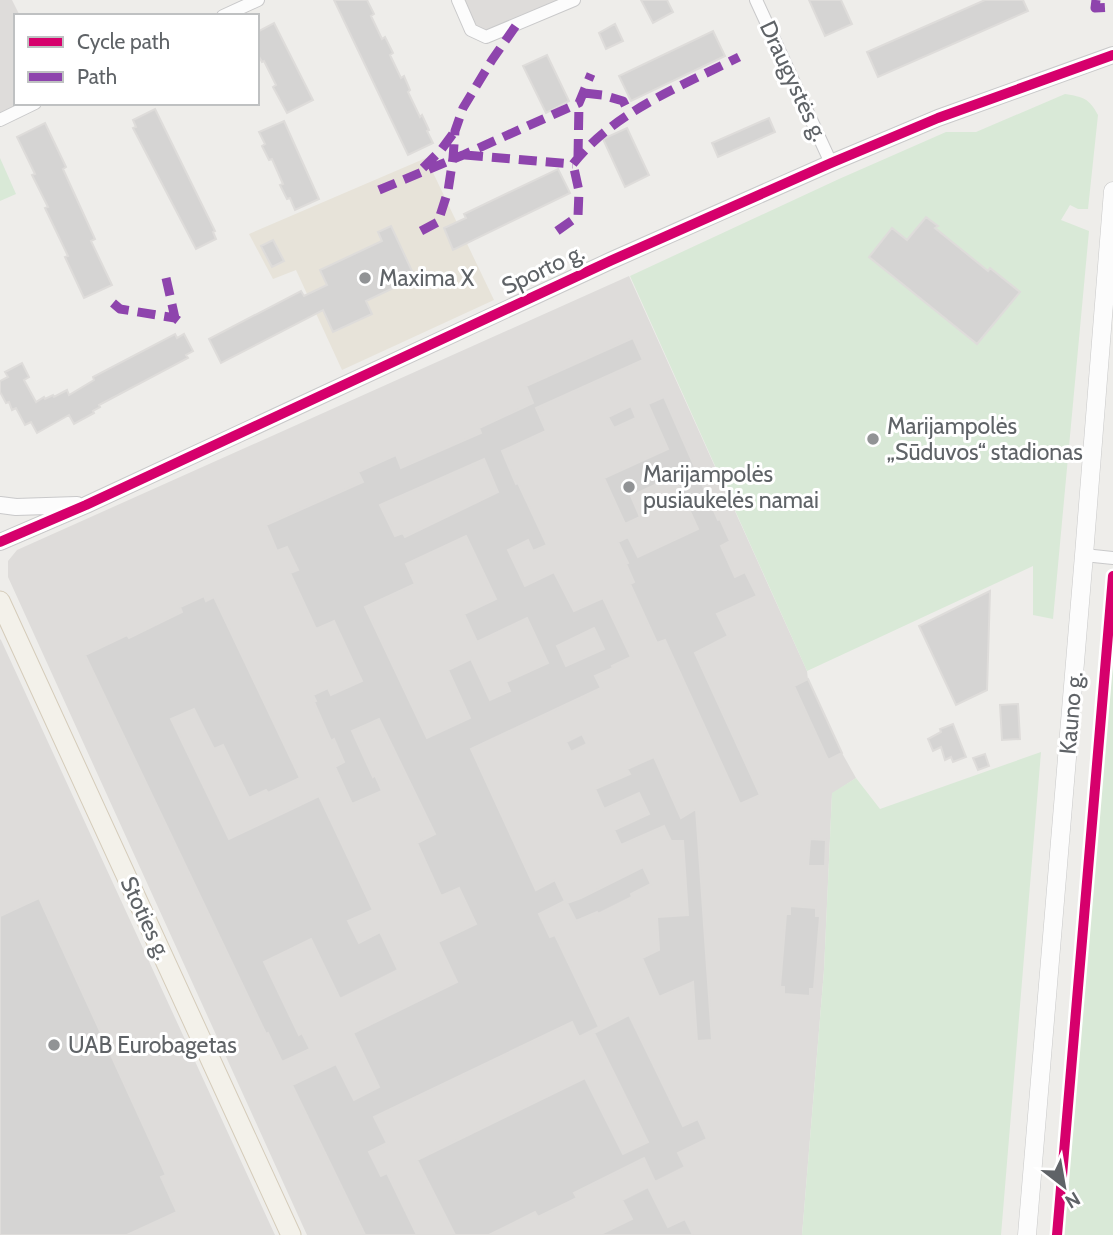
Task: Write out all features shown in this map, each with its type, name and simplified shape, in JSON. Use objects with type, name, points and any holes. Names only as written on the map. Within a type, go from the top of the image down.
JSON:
[{"type":"main road","name":"Kauno g.","points":[[1027,1235],[1113,191]]},
{"type":"main road","name":"Stoties g.","points":[[0,601],[7,626],[291,1235]]},
{"type":"street","points":[[227,14],[258,0]]},
{"type":"street","points":[[458,0],[471,30],[486,37],[574,0]]},
{"type":"street","name":"Draugystės g.","points":[[756,0],[831,163]]},
{"type":"street","name":"Sporto g.","points":[[0,542],[86,505],[598,266],[831,163],[938,118],[1113,55]]},
{"type":"street","points":[[0,121],[31,105]]},
{"type":"street","points":[[0,505],[86,505]]},
{"type":"street","points":[[1084,555],[1113,558]]},
{"type":"shaded area","points":[[0,0],[12,0],[19,14],[14,14],[14,105],[31,105],[0,120]]},
{"type":"shaded area","points":[[458,0],[574,0],[486,37],[471,30]]},
{"type":"shaded area","points":[[426,158],[494,300],[342,370],[296,270],[273,279],[249,234]]},
{"type":"shaded area","points":[[629,276],[807,671],[808,680],[856,778],[832,794],[824,970],[802,1235],[307,1235],[8,577],[8,561],[17,550]]},
{"type":"shaded area","points":[[1,640],[275,1235],[0,1235]]},
{"type":"green space","name":"Marijampolės „Sūduvos“ stadionas","points":[[1065,94],[1085,99],[1098,115],[1088,209],[1078,209],[1070,205],[1061,220],[1089,231],[1053,619],[1033,615],[1033,566],[807,671],[630,276],[946,132],[976,132]]},
{"type":"green space","points":[[0,158],[16,194],[0,201]]},
{"type":"green space","points":[[1113,604],[1113,1235],[1060,1235]]},
{"type":"green space","points":[[1041,752],[1001,1235],[802,1235],[824,970],[832,793],[856,778],[880,809]]},
{"type":"building","points":[[334,0],[367,0],[374,14],[371,16],[382,39],[385,37],[393,53],[390,55],[401,78],[404,76],[410,90],[408,92],[420,117],[422,115],[433,143],[408,155]]},
{"type":"building","points":[[641,0],[667,0],[673,12],[653,23]]},
{"type":"building","points":[[809,0],[841,0],[852,24],[825,36]]},
{"type":"building","points":[[985,0],[1023,0],[1028,11],[878,77],[867,52]]},
{"type":"building","points":[[274,23],[313,100],[287,113],[273,87],[276,85],[259,57],[259,31]]},
{"type":"building","points":[[615,24],[623,41],[606,49],[599,33]]},
{"type":"building","points":[[713,31],[725,56],[631,101],[619,76]]},
{"type":"building","points":[[547,55],[569,101],[546,113],[523,66]]},
{"type":"building","points":[[155,109],[215,231],[213,232],[216,239],[196,249],[133,128],[136,127],[133,120]]},
{"type":"building","points":[[769,118],[775,132],[718,157],[712,143]]},
{"type":"building","points":[[284,121],[319,199],[295,210],[280,185],[283,184],[272,159],[269,160],[262,146],[265,144],[259,132]]},
{"type":"building","points":[[45,123],[95,239],[91,241],[112,285],[84,298],[45,208],[48,207],[32,175],[35,174],[17,137]]},
{"type":"building","points":[[627,128],[649,175],[625,187],[603,139]]},
{"type":"building","points":[[558,169],[570,193],[453,250],[444,228],[466,218],[464,214]]},
{"type":"building","points":[[926,217],[938,226],[935,228],[988,271],[990,268],[1020,292],[977,344],[869,257],[892,228],[907,240]]},
{"type":"building","name":"Maxima X","points":[[391,226],[412,271],[405,275],[408,281],[366,301],[372,314],[333,332],[323,310],[221,363],[209,339],[301,291],[304,296],[327,285],[320,270],[382,241],[378,232]]},
{"type":"building","points":[[273,240],[284,261],[272,267],[261,246]]},
{"type":"building","points":[[175,334],[177,338],[184,334],[193,351],[186,355],[188,358],[99,405],[94,413],[74,424],[69,415],[37,433],[31,422],[25,425],[16,408],[12,410],[0,392],[0,381],[8,377],[5,372],[22,363],[29,377],[24,380],[36,402],[67,390],[69,395],[94,380],[93,377]]},
{"type":"building","points":[[633,338],[643,360],[536,408],[546,431],[502,451],[547,545],[533,551],[528,540],[508,550],[525,586],[554,572],[574,611],[603,598],[631,657],[595,676],[601,688],[471,749],[536,890],[555,880],[565,901],[539,914],[550,937],[555,935],[599,1027],[579,1037],[572,1022],[374,1117],[387,1143],[369,1152],[381,1176],[387,1173],[417,1235],[365,1235],[292,1085],[336,1064],[354,1100],[379,1087],[353,1033],[457,982],[438,942],[476,924],[459,888],[441,896],[417,843],[435,834],[379,719],[352,731],[382,791],[352,804],[335,767],[344,762],[334,739],[331,741],[313,695],[328,688],[331,695],[362,681],[334,621],[316,629],[290,573],[298,570],[287,547],[277,551],[266,525],[363,482],[358,472],[396,455],[401,468],[481,433],[479,428],[533,403],[526,386]],"holes":[[[484,459],[498,492],[405,537],[403,533],[395,536],[380,505]],[[466,536],[496,599],[464,614],[477,642],[527,618],[548,663],[506,682],[510,691],[490,700],[471,659],[448,670],[470,718],[427,738],[365,607],[415,584],[406,564]],[[594,628],[604,649],[566,666],[557,646]]]},
{"type":"building","points":[[664,397],[718,520],[720,519],[730,541],[721,546],[735,577],[745,572],[757,596],[717,614],[728,636],[695,653],[760,795],[740,804],[665,640],[657,643],[630,584],[634,582],[618,542],[628,537],[638,557],[698,529],[674,476],[631,496],[640,517],[625,524],[604,478],[668,449],[648,404]]},
{"type":"building","points":[[631,406],[636,418],[614,428],[608,417]]},
{"type":"building","points":[[990,591],[987,690],[956,705],[919,626]]},
{"type":"building","points":[[204,596],[206,601],[214,597],[300,778],[268,793],[266,790],[249,798],[223,745],[214,749],[194,709],[171,719],[229,839],[319,796],[373,910],[348,921],[359,943],[380,932],[398,970],[340,999],[311,939],[264,962],[299,1035],[302,1033],[310,1049],[282,1062],[268,1033],[266,1034],[85,655],[127,635],[129,638],[182,612],[180,607]]},
{"type":"building","points":[[808,679],[842,753],[828,760],[794,686]]},
{"type":"building","points":[[1018,704],[1020,739],[1002,740],[1000,705]]},
{"type":"building","points":[[953,724],[966,757],[953,762],[951,757],[945,760],[941,747],[933,751],[928,739],[941,732],[940,729]]},
{"type":"building","points":[[582,734],[587,744],[571,752],[566,742]]},
{"type":"building","points":[[985,754],[989,766],[978,770],[973,758]]},
{"type":"building","points":[[654,757],[681,818],[696,809],[712,1040],[697,1041],[693,982],[659,997],[642,958],[659,950],[657,917],[688,915],[683,841],[671,841],[664,826],[621,845],[614,830],[649,814],[639,793],[604,809],[595,789],[630,774],[627,769]]},
{"type":"building","points":[[810,839],[826,840],[825,866],[808,866]]},
{"type":"building","points":[[643,867],[651,884],[598,914],[597,912],[576,921],[567,903]]},
{"type":"building","name":"UAB Eurobagetas","points":[[39,898],[166,1175],[161,1177],[177,1212],[127,1235],[0,1235],[0,916]]},
{"type":"building","points":[[790,906],[816,908],[816,916],[820,916],[814,989],[810,989],[810,996],[784,994],[784,987],[780,987],[786,914],[790,914]]},
{"type":"building","points":[[629,1015],[683,1126],[698,1119],[707,1139],[678,1153],[685,1167],[655,1182],[644,1158],[574,1193],[577,1198],[538,1217],[535,1212],[489,1235],[455,1235],[417,1160],[585,1078],[623,1154],[648,1142],[594,1033]]},
{"type":"building","points":[[648,1187],[668,1227],[685,1219],[693,1235],[599,1235],[632,1219],[622,1200]]},
{"type":"marked path","points":[[1096,0],[1095,8],[1113,7]]},
{"type":"marked path","points":[[421,231],[438,222],[448,191],[455,131],[463,108],[517,24]]},
{"type":"marked path","points":[[573,164],[590,145],[628,115],[739,57]]},
{"type":"marked path","points":[[379,190],[579,103],[591,74]]},
{"type":"marked path","points":[[584,93],[623,101],[629,113]]},
{"type":"marked path","points":[[578,157],[579,103]]},
{"type":"marked path","points":[[423,168],[455,131]]},
{"type":"marked path","points":[[465,155],[573,164]]},
{"type":"marked path","points":[[557,231],[578,216],[579,191],[573,164]]},
{"type":"marked path","points":[[166,278],[175,318],[180,322]]},
{"type":"marked path","points":[[113,303],[120,309],[175,318]]},
{"type":"cycle path","points":[[0,542],[86,505],[610,261],[831,163],[938,118],[1113,55]]},
{"type":"cycle path","points":[[1057,1235],[1113,576]]},
{"type":"place","name":"Maxima X","points":[[365,278]]},
{"type":"place","name":"Marijampolės „Sūduvos“ stadionas","points":[[873,439]]},
{"type":"place","name":"Marijampolės pusiaukelės namai","points":[[629,487]]},
{"type":"place","name":"UAB Eurobagetas","points":[[54,1045]]}]
